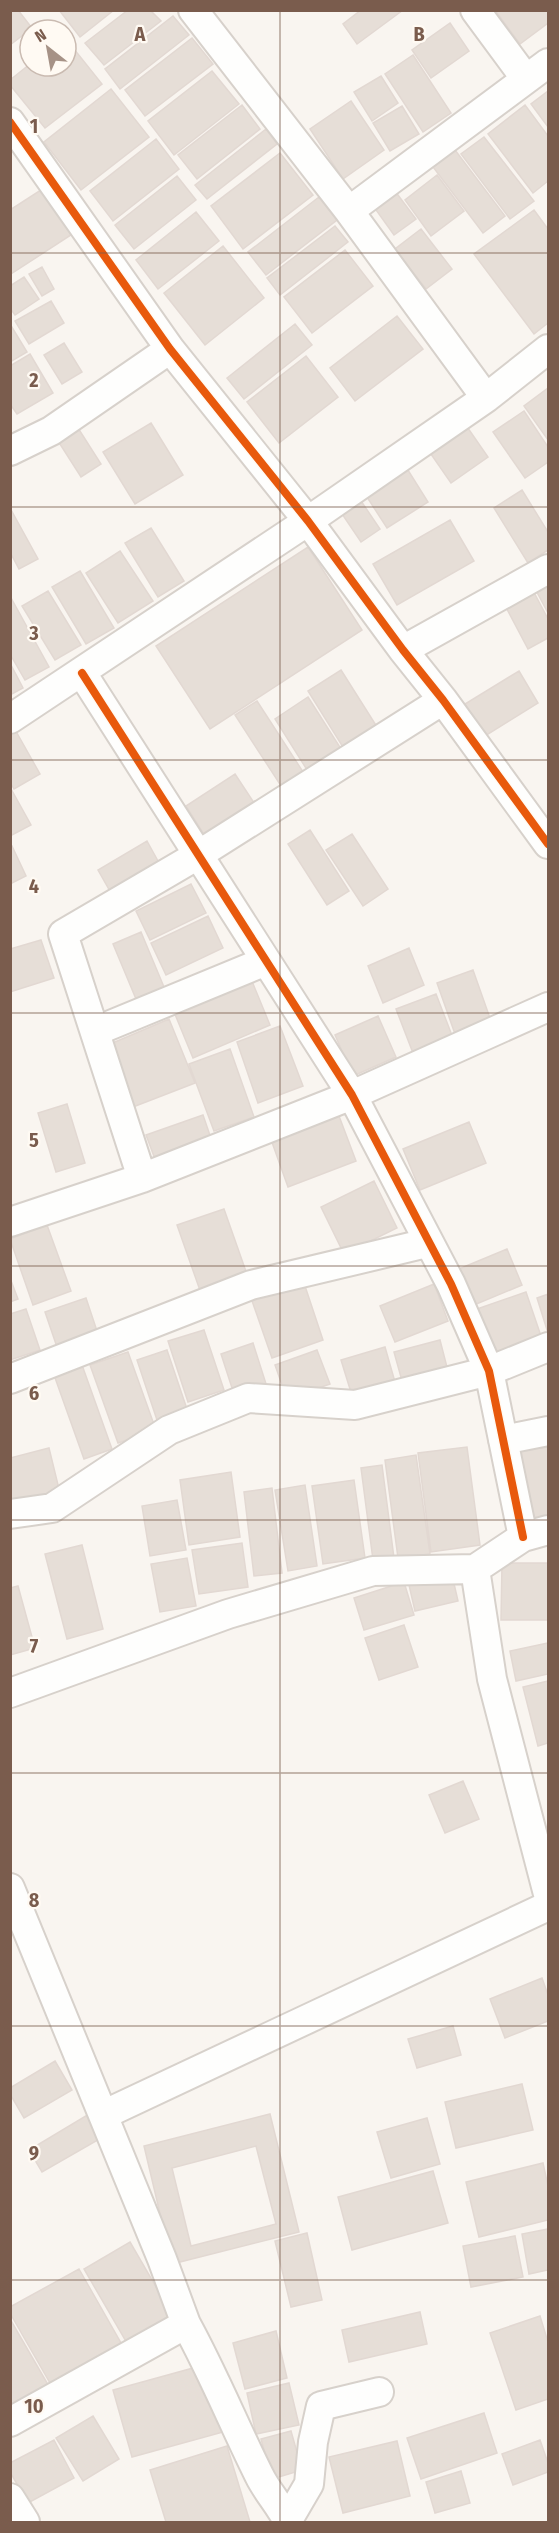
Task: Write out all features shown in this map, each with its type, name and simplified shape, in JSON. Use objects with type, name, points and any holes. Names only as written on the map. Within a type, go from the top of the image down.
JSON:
[{"type":"street","points":[[193,10],[349,211],[486,398]]},
{"type":"street","points":[[349,211],[537,71],[475,10]]},
{"type":"street","points":[[10,122],[170,349],[308,521],[549,844]]},
{"type":"street","points":[[10,451],[51,431],[170,349]]},
{"type":"street","points":[[10,719],[308,521],[486,398],[549,349]]},
{"type":"street","points":[[403,650],[549,569]]},
{"type":"street","points":[[10,1693],[228,1614],[374,1572],[475,1569],[536,1534],[502,1440],[489,1371],[451,1284],[352,1095],[82,672]]},
{"type":"street","points":[[142,1178],[63,934],[198,855],[443,700]]},
{"type":"street","points":[[96,1031],[266,961]]},
{"type":"street","points":[[10,1222],[142,1178],[352,1095],[549,1007]]},
{"type":"street","points":[[10,1379],[251,1285],[428,1243]]},
{"type":"street","points":[[10,1514],[52,1508],[169,1430],[248,1398],[355,1405],[489,1371],[549,1347]]},
{"type":"street","points":[[502,1440],[549,1431]]},
{"type":"street","points":[[475,1569],[492,1679],[549,1894]]},
{"type":"street","points":[[12,1897],[103,2115],[186,2324],[206,2360],[234,2426],[267,2492],[288,2521],[309,2484],[313,2442],[321,2406],[379,2391]]},
{"type":"street","points":[[103,2115],[549,1906]]},
{"type":"street","points":[[10,2422],[186,2324]]},
{"type":"street","points":[[10,2498],[25,2523]]},
{"type":"building","points":[[10,10],[18,10],[24,18],[18,18],[18,39],[10,45]]},
{"type":"building","points":[[59,10],[114,10],[80,37],[78,18],[65,18]]},
{"type":"building","points":[[128,10],[150,10],[161,21],[104,65],[85,43]]},
{"type":"building","points":[[361,10],[403,10],[357,44],[343,24]]},
{"type":"building","points":[[495,10],[548,10],[548,23],[520,44]]},
{"type":"building","points":[[173,16],[189,35],[120,89],[105,69]]},
{"type":"building","points":[[450,23],[469,51],[431,78],[412,50]]},
{"type":"building","points":[[192,38],[213,64],[145,116],[125,90]]},
{"type":"building","points":[[78,54],[102,84],[45,128],[10,85],[10,80],[18,74],[18,78],[78,78]]},
{"type":"building","points":[[413,55],[451,113],[423,132],[385,74]]},
{"type":"building","points":[[212,71],[239,104],[174,155],[148,121]]},
{"type":"building","points":[[381,76],[398,103],[372,121],[354,92]]},
{"type":"building","points":[[111,89],[149,137],[81,190],[44,142]]},
{"type":"building","points":[[548,91],[548,127],[531,104]]},
{"type":"building","points":[[351,101],[384,150],[343,179],[310,129]]},
{"type":"building","points":[[242,105],[260,129],[197,179],[178,155]]},
{"type":"building","points":[[525,105],[548,136],[548,181],[533,193],[488,134]]},
{"type":"building","points":[[402,106],[419,134],[390,151],[373,123]]},
{"type":"building","points":[[266,129],[277,144],[207,199],[195,185]]},
{"type":"building","points":[[484,137],[534,201],[510,219],[461,154]]},
{"type":"building","points":[[156,139],[179,169],[113,221],[90,191]]},
{"type":"building","points":[[455,150],[505,216],[483,233],[433,167]]},
{"type":"building","points":[[280,153],[313,195],[243,249],[211,206]]},
{"type":"building","points":[[437,175],[464,211],[431,236],[405,200]]},
{"type":"building","points":[[177,176],[196,200],[134,249],[115,225]]},
{"type":"building","points":[[47,186],[77,231],[11,274],[10,210]]},
{"type":"building","points":[[392,187],[416,219],[394,235],[371,203]]},
{"type":"building","points":[[319,197],[337,220],[266,275],[248,252]]},
{"type":"building","points":[[534,210],[548,229],[548,323],[534,334],[474,254]]},
{"type":"building","points":[[196,212],[219,241],[158,289],[136,260]]},
{"type":"building","points":[[335,226],[348,242],[280,295],[267,278]]},
{"type":"building","points":[[421,229],[452,269],[426,289],[395,249]]},
{"type":"building","points":[[223,246],[264,298],[205,345],[164,293]]},
{"type":"building","points":[[345,250],[373,286],[312,333],[284,297]]},
{"type":"building","points":[[42,267],[54,289],[42,296],[29,274]]},
{"type":"building","points":[[24,277],[39,299],[15,315],[10,308],[10,286]]},
{"type":"building","points":[[51,301],[64,323],[29,344],[15,321]]},
{"type":"building","points":[[397,316],[423,349],[355,401],[330,368]]},
{"type":"building","points":[[10,324],[27,352],[10,362]]},
{"type":"building","points":[[295,324],[312,345],[244,399],[227,378]]},
{"type":"building","points":[[64,343],[82,372],[62,384],[44,355]]},
{"type":"building","points":[[30,354],[53,393],[17,414],[10,404],[10,366]]},
{"type":"building","points":[[306,356],[338,397],[279,443],[247,402]]},
{"type":"building","points":[[548,388],[548,440],[524,406]]},
{"type":"building","points":[[524,411],[548,447],[548,462],[525,478],[493,432]]},
{"type":"building","points":[[463,421],[488,457],[451,483],[426,447]]},
{"type":"building","points":[[151,423],[183,475],[135,504],[103,452]]},
{"type":"building","points":[[78,428],[101,464],[81,477],[58,441]]},
{"type":"building","points":[[406,467],[428,502],[387,528],[365,494]]},
{"type":"building","points":[[522,490],[548,532],[548,550],[528,563],[494,508]]},
{"type":"building","points":[[359,498],[380,529],[361,542],[340,511]]},
{"type":"building","points":[[10,508],[38,559],[19,569],[10,552]]},
{"type":"building","points":[[450,520],[474,561],[397,605],[373,564]]},
{"type":"building","points":[[151,528],[184,581],[158,597],[125,543]]},
{"type":"building","points":[[308,547],[362,630],[210,729],[156,646]]},
{"type":"building","points":[[120,551],[153,601],[118,623],[86,573]]},
{"type":"building","points":[[80,571],[114,628],[86,644],[52,587]]},
{"type":"building","points":[[548,572],[548,613],[531,581]]},
{"type":"building","points":[[529,583],[548,619],[548,638],[528,649],[501,598]]},
{"type":"building","points":[[48,591],[81,645],[55,660],[22,606]]},
{"type":"building","points":[[10,596],[49,667],[25,680],[10,654]]},
{"type":"building","points":[[10,663],[23,688],[10,695]]},
{"type":"building","points":[[341,670],[379,730],[346,752],[308,691]]},
{"type":"building","points":[[519,671],[538,703],[485,736],[465,704]]},
{"type":"building","points":[[308,697],[343,752],[309,773],[275,719]]},
{"type":"building","points":[[257,701],[307,778],[285,792],[235,715]]},
{"type":"building","points":[[13,726],[40,774],[14,789],[10,782],[10,728]]},
{"type":"building","points":[[235,774],[260,812],[210,844],[186,806]]},
{"type":"building","points":[[10,787],[31,825],[10,836]]},
{"type":"building","points":[[310,830],[349,891],[327,905],[288,844]]},
{"type":"building","points":[[352,834],[388,889],[363,906],[326,850]]},
{"type":"building","points":[[147,841],[164,872],[115,900],[98,870]]},
{"type":"building","points":[[12,846],[26,876],[10,884],[10,847]]},
{"type":"building","points":[[191,884],[206,913],[150,940],[136,911]]},
{"type":"building","points":[[208,916],[223,948],[166,975],[151,943]]},
{"type":"building","points":[[141,932],[164,987],[136,999],[113,944]]},
{"type":"building","points":[[41,940],[54,978],[10,992],[10,949]]},
{"type":"building","points":[[409,948],[424,985],[383,1003],[368,966]]},
{"type":"building","points":[[473,970],[491,1021],[455,1034],[437,983]]},
{"type":"building","points":[[249,974],[270,1025],[193,1058],[172,1007]]},
{"type":"building","points":[[436,994],[453,1038],[413,1053],[396,1009]]},
{"type":"building","points":[[378,1016],[396,1057],[353,1076],[335,1035]]},
{"type":"building","points":[[169,1019],[195,1083],[133,1107],[108,1045]]},
{"type":"building","points":[[280,1026],[303,1086],[258,1103],[237,1042]]},
{"type":"building","points":[[230,1049],[254,1117],[214,1131],[189,1064]]},
{"type":"building","points":[[67,1104],[85,1163],[56,1172],[38,1113]]},
{"type":"building","points":[[336,1108],[356,1161],[288,1187],[269,1134]]},
{"type":"building","points":[[203,1115],[214,1147],[158,1167],[146,1135]]},
{"type":"building","points":[[469,1122],[486,1163],[420,1190],[403,1149]]},
{"type":"building","points":[[374,1181],[397,1228],[344,1254],[321,1207]]},
{"type":"building","points":[[224,1209],[249,1280],[202,1296],[177,1225]]},
{"type":"building","points":[[47,1225],[71,1291],[33,1305],[10,1239]]},
{"type":"building","points":[[507,1249],[522,1285],[474,1305],[459,1269]]},
{"type":"building","points":[[10,1278],[18,1299],[10,1302]]},
{"type":"building","points":[[303,1280],[323,1340],[272,1358],[251,1298]]},
{"type":"building","points":[[434,1284],[448,1321],[395,1342],[380,1306]]},
{"type":"building","points":[[526,1292],[541,1336],[492,1353],[477,1309]]},
{"type":"building","points":[[548,1294],[548,1333],[537,1298]]},
{"type":"building","points":[[86,1298],[98,1334],[57,1347],[45,1312]]},
{"type":"building","points":[[26,1309],[40,1350],[10,1360],[10,1314]]},
{"type":"building","points":[[204,1330],[224,1390],[188,1402],[168,1341]]},
{"type":"building","points":[[440,1340],[449,1375],[404,1388],[394,1352]]},
{"type":"building","points":[[253,1343],[267,1387],[235,1397],[221,1354]]},
{"type":"building","points":[[385,1347],[397,1389],[354,1402],[341,1360]]},
{"type":"building","points":[[167,1350],[189,1415],[159,1426],[137,1360]]},
{"type":"building","points":[[317,1350],[330,1384],[287,1399],[275,1365]]},
{"type":"building","points":[[128,1352],[156,1430],[118,1443],[90,1365]]},
{"type":"building","points":[[82,1365],[112,1449],[84,1459],[54,1375]]},
{"type":"building","points":[[467,1447],[480,1545],[431,1552],[418,1453]]},
{"type":"building","points":[[548,1447],[548,1524],[528,1527],[517,1451]]},
{"type":"building","points":[[49,1448],[61,1497],[10,1504],[10,1458]]},
{"type":"building","points":[[416,1455],[430,1554],[398,1558],[385,1460]]},
{"type":"building","points":[[382,1465],[394,1558],[373,1560],[361,1468]]},
{"type":"building","points":[[231,1472],[240,1537],[189,1545],[180,1480]]},
{"type":"building","points":[[354,1480],[365,1558],[323,1564],[312,1486]]},
{"type":"building","points":[[305,1485],[317,1566],[288,1571],[275,1490]]},
{"type":"building","points":[[272,1488],[282,1573],[254,1576],[244,1492]]},
{"type":"building","points":[[177,1500],[186,1550],[150,1556],[142,1506]]},
{"type":"building","points":[[242,1543],[248,1587],[199,1594],[192,1550]]},
{"type":"building","points":[[82,1545],[103,1629],[67,1639],[45,1554]]},
{"type":"building","points":[[187,1558],[196,1606],[160,1612],[151,1564]]},
{"type":"building","points":[[502,1563],[548,1563],[548,1620],[501,1620]]},
{"type":"building","points":[[452,1575],[458,1601],[415,1611],[409,1585]]},
{"type":"building","points":[[404,1582],[414,1615],[364,1630],[354,1598]]},
{"type":"building","points":[[18,1586],[35,1648],[10,1655],[10,1588]]},
{"type":"building","points":[[404,1625],[418,1667],[379,1680],[365,1638]]},
{"type":"building","points":[[548,1643],[548,1674],[516,1681],[510,1651]]},
{"type":"building","points":[[548,1681],[548,1743],[538,1746],[523,1687]]},
{"type":"building","points":[[463,1781],[479,1819],[445,1833],[429,1795]]},
{"type":"building","points":[[542,1978],[548,1995],[548,2021],[505,2038],[490,1999]]},
{"type":"building","points":[[453,2026],[461,2055],[417,2068],[408,2039]]},
{"type":"building","points":[[55,2061],[72,2090],[24,2118],[10,2094],[10,2088]]},
{"type":"building","points":[[522,2084],[533,2130],[456,2148],[445,2102]]},
{"type":"building","points":[[89,2114],[103,2137],[42,2172],[29,2150]]},
{"type":"building","points":[[270,2114],[299,2232],[172,2264],[144,2146]],"holes":[[[256,2146],[276,2224],[191,2246],[172,2168]]]},
{"type":"building","points":[[427,2118],[440,2164],[391,2178],[377,2132]]},
{"type":"building","points":[[543,2163],[548,2186],[548,2220],[479,2237],[466,2182]]},
{"type":"building","points":[[433,2171],[448,2223],[352,2250],[338,2197]]},
{"type":"building","points":[[548,2229],[548,2270],[529,2274],[522,2234]]},
{"type":"building","points":[[307,2233],[322,2300],[291,2307],[275,2241]]},
{"type":"building","points":[[515,2236],[523,2277],[471,2287],[463,2246]]},
{"type":"building","points":[[130,2242],[177,2323],[131,2350],[84,2269]]},
{"type":"building","points":[[79,2269],[125,2350],[54,2390],[10,2313],[10,2307]]},
{"type":"building","points":[[420,2312],[427,2344],[349,2362],[342,2330]]},
{"type":"building","points":[[540,2316],[548,2342],[548,2399],[516,2410],[490,2333]]},
{"type":"building","points":[[10,2319],[50,2388],[14,2408],[10,2402]]},
{"type":"building","points":[[276,2331],[287,2378],[245,2389],[233,2343]]},
{"type":"building","points":[[204,2365],[223,2432],[132,2457],[113,2390]]},
{"type":"building","points":[[289,2383],[299,2425],[256,2434],[247,2393]]},
{"type":"building","points":[[484,2413],[497,2453],[421,2479],[407,2438]]},
{"type":"building","points":[[93,2416],[119,2459],[83,2481],[56,2438]]},
{"type":"building","points":[[291,2431],[302,2470],[272,2479],[261,2439]]},
{"type":"building","points":[[54,2440],[74,2478],[28,2503],[10,2472],[10,2463]]},
{"type":"building","points":[[540,2440],[548,2463],[548,2472],[513,2485],[502,2454]]},
{"type":"building","points":[[397,2441],[410,2496],[343,2513],[329,2457]]},
{"type":"building","points":[[227,2446],[250,2522],[166,2522],[150,2470]]},
{"type":"building","points":[[461,2471],[470,2503],[435,2513],[426,2482]]},
{"type":"cycle path","points":[[10,122],[170,349],[308,521],[548,844]]},
{"type":"cycle path","points":[[82,673],[352,1095],[451,1284],[489,1371],[523,1537]]}]
